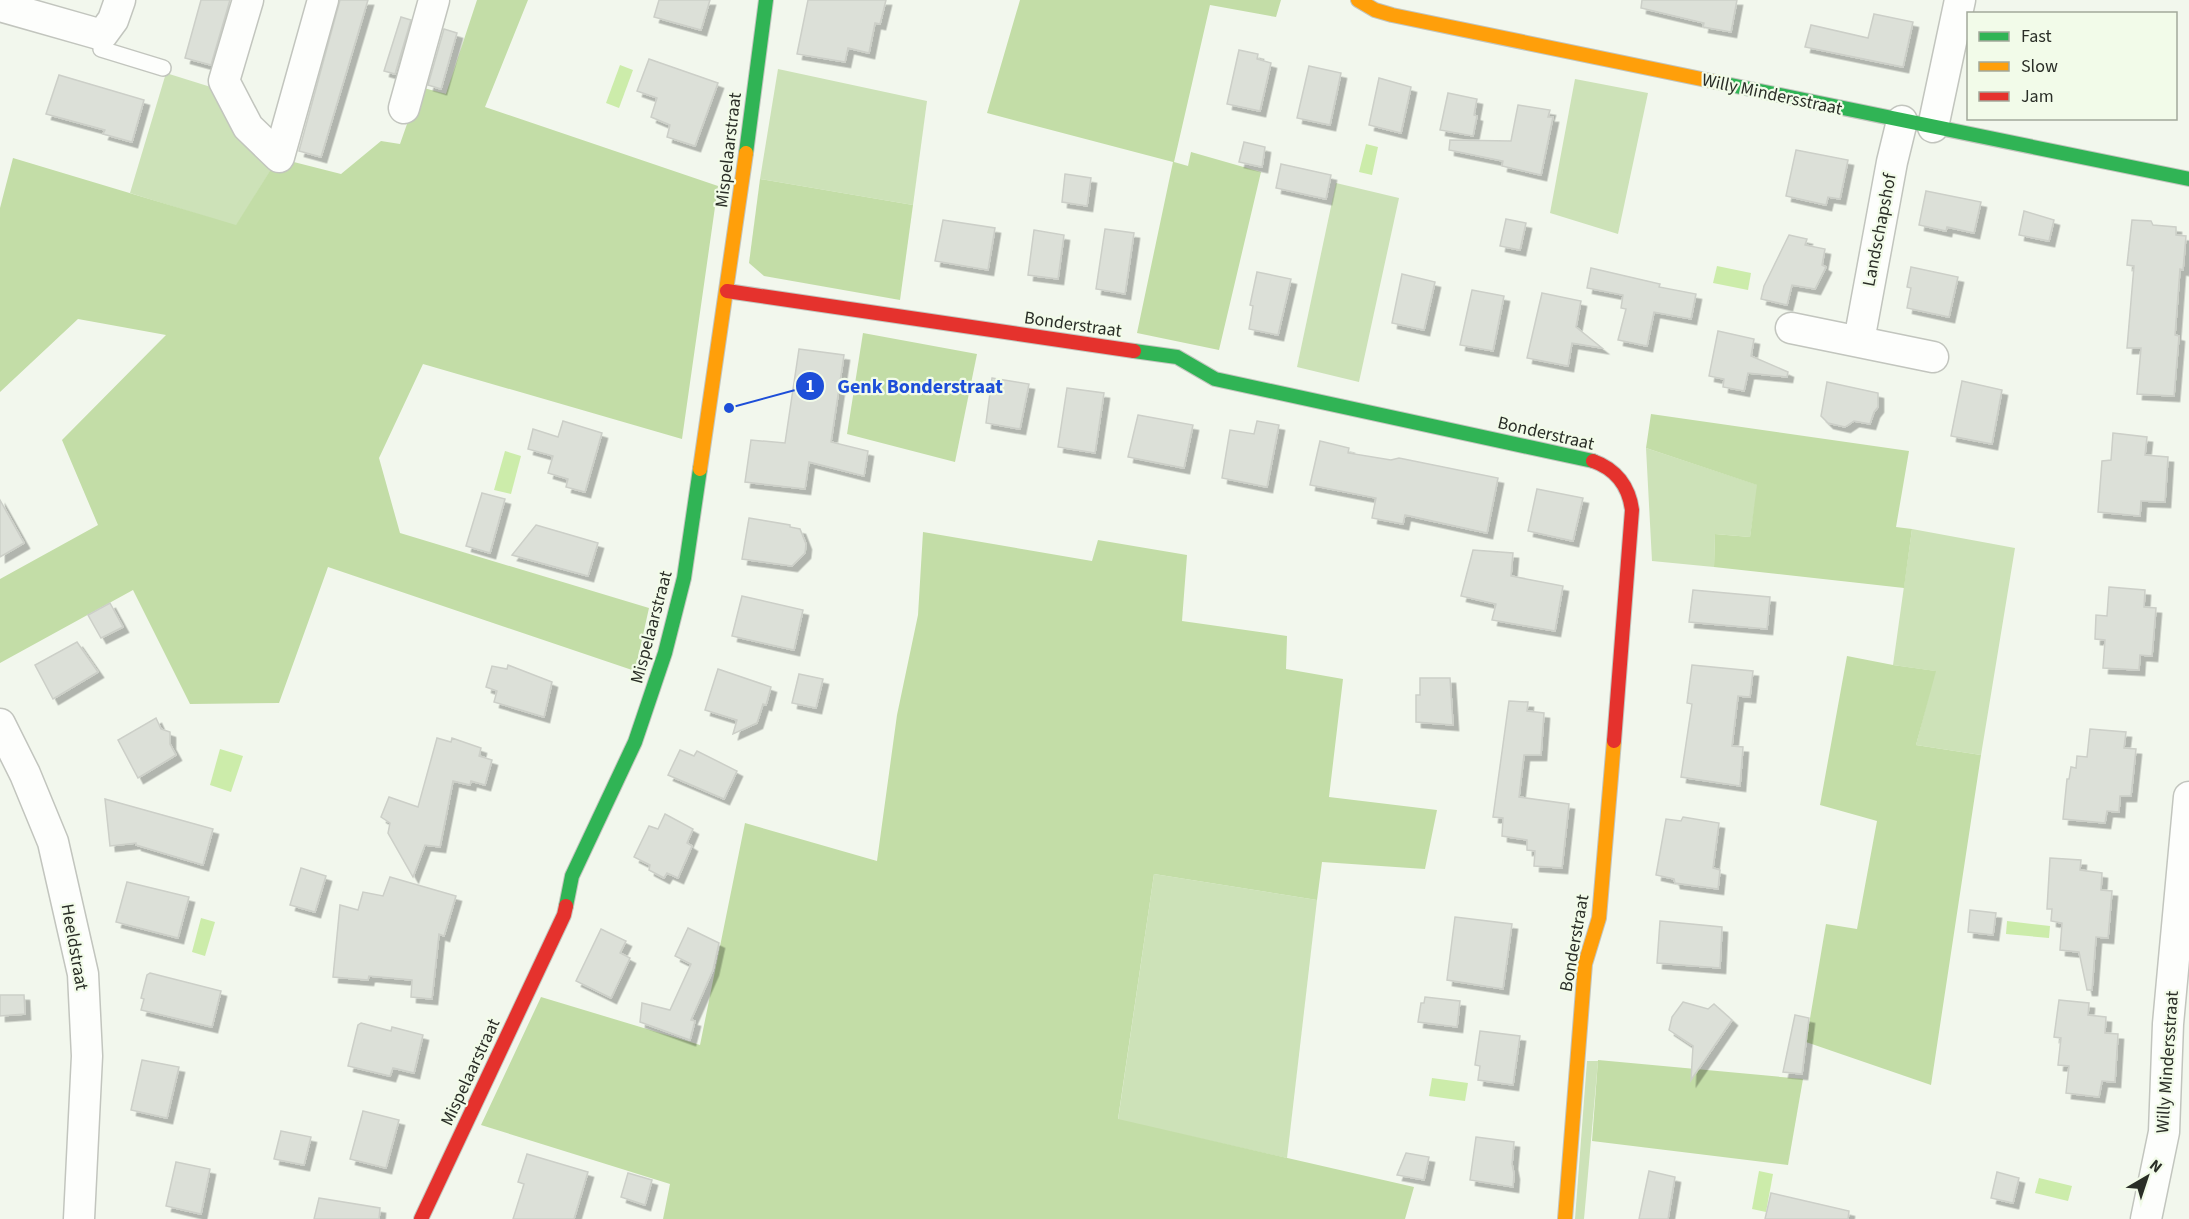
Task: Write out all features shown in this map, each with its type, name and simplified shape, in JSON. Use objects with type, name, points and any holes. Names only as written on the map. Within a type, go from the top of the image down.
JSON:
[{"type":"street","points":[[0,6],[102,35],[113,20],[120,0]]},
{"type":"street","points":[[248,0],[224,81],[248,127],[279,157],[323,0]]},
{"type":"street","points":[[232,82],[255,0]]},
{"type":"street","points":[[276,140],[315,0]]},
{"type":"street","points":[[404,108],[434,0]]},
{"type":"street","name":"Mispelaarstraat","points":[[421,1219],[564,915],[572,876],[635,742],[665,653],[684,578],[727,291],[766,0]]},
{"type":"street","name":"Willy Mindersstraat","points":[[1358,0],[1375,10],[1392,15],[2189,179]]},
{"type":"street","points":[[1933,128],[1960,0]]},
{"type":"street","name":"Landschapshof","points":[[1859,340],[1892,162],[1902,121]]},
{"type":"street","name":"Bonderstraat","points":[[727,291],[1177,357],[1215,378],[1596,462],[1611,469],[1628,491],[1633,503],[1632,521],[1599,918],[1585,964],[1566,1219]]},
{"type":"street","points":[[1791,328],[1859,340],[1933,357]]},
{"type":"street","name":"Heeldstraat","points":[[0,724],[25,774],[53,842],[83,974],[87,1056],[79,1219]]},
{"type":"street","name":"Willy Mindersstraat","points":[[2146,1219],[2176,1135],[2168,1024],[2189,796]]},
{"type":"lane","points":[[102,35],[101,49],[164,68]]},
{"type":"shaded area","points":[[477,0],[528,0],[485,107],[718,186],[682,439],[423,364],[379,458],[400,533],[649,608],[635,671],[328,567],[279,703],[190,704],[133,590],[0,663],[0,579],[98,525],[62,440],[166,335],[78,319],[0,392],[0,208],[13,158],[236,225],[278,158],[341,174],[381,141],[400,144],[420,87],[446,94]]},
{"type":"shaded area","points":[[1020,0],[1281,0],[1276,17],[1210,5],[1174,162],[1188,166],[1191,152],[1261,172],[1219,350],[1137,333],[1173,162],[987,113]]},
{"type":"shaded area","points":[[620,65],[633,70],[619,108],[606,103]]},
{"type":"shaded area","points":[[778,69],[927,101],[913,205],[760,179]]},
{"type":"shaded area","points":[[166,73],[230,93],[279,157],[236,226],[130,193]]},
{"type":"shaded area","points":[[1575,79],[1648,93],[1618,234],[1550,213]]},
{"type":"shaded area","points":[[1366,144],[1378,147],[1372,175],[1359,172]]},
{"type":"shaded area","points":[[760,179],[913,205],[900,300],[764,276],[749,263]]},
{"type":"shaded area","points":[[1336,183],[1399,198],[1359,382],[1297,367]]},
{"type":"shaded area","points":[[1717,266],[1751,273],[1748,290],[1713,283]]},
{"type":"shaded area","points":[[863,333],[977,354],[955,462],[847,434]]},
{"type":"shaded area","points":[[1651,414],[1909,451],[1896,527],[1912,529],[1904,588],[1714,567],[1715,534],[1750,537],[1757,485],[1646,448]]},
{"type":"shaded area","points":[[1646,448],[1758,485],[1750,537],[1715,534],[1714,567],[1652,561]]},
{"type":"shaded area","points":[[505,451],[521,456],[511,494],[494,490]]},
{"type":"shaded area","points":[[1912,529],[2015,548],[1981,755],[1916,745],[1935,671],[1893,665]]},
{"type":"shaded area","points":[[923,532],[1092,561],[1098,540],[1187,555],[1182,621],[1287,636],[1286,669],[1343,679],[1329,797],[1437,810],[1425,869],[1322,862],[1317,900],[1154,874],[1118,1119],[1414,1187],[1405,1219],[663,1219],[670,1184],[481,1125],[541,997],[700,1045],[745,823],[877,861],[897,715],[918,615]]},
{"type":"shaded area","points":[[1847,656],[1936,671],[1916,745],[1981,755],[1931,1085],[1806,1042],[1826,924],[1857,929],[1877,821],[1820,805]]},
{"type":"shaded area","points":[[220,749],[243,756],[231,792],[210,785]]},
{"type":"shaded area","points":[[1154,874],[1317,900],[1287,1158],[1118,1120]]},
{"type":"shaded area","points":[[201,918],[215,922],[205,956],[192,952]]},
{"type":"shaded area","points":[[2007,921],[2050,926],[2049,938],[2006,934]]},
{"type":"shaded area","points":[[1598,1060],[1803,1079],[1788,1165],[1592,1141]]},
{"type":"shaded area","points":[[1587,1061],[1598,1061],[1584,1219],[1575,1219]]},
{"type":"shaded area","points":[[1432,1078],[1468,1083],[1465,1101],[1429,1096]]},
{"type":"shaded area","points":[[1759,1171],[1773,1174],[1766,1212],[1752,1209]]},
{"type":"shaded area","points":[[2039,1178],[2072,1186],[2068,1201],[2035,1193]]},
{"type":"building","points":[[201,0],[230,0],[211,65],[185,58]]},
{"type":"building","points":[[340,0],[368,0],[321,157],[299,151]]},
{"type":"building","points":[[659,0],[710,0],[701,30],[654,17]]},
{"type":"building","points":[[808,0],[886,0],[880,24],[875,23],[869,53],[848,48],[845,62],[797,54]]},
{"type":"building","points":[[1642,0],[1737,0],[1731,32],[1703,27],[1704,23],[1641,8]]},
{"type":"building","points":[[1874,14],[1913,22],[1903,67],[1805,47],[1811,25],[1868,38]]},
{"type":"building","points":[[401,17],[411,20],[395,74],[384,71]]},
{"type":"building","points":[[444,29],[457,33],[441,89],[428,85]]},
{"type":"building","points":[[1239,50],[1258,54],[1257,59],[1271,63],[1260,111],[1227,104]]},
{"type":"building","points":[[649,59],[718,83],[695,146],[667,137],[670,125],[651,117],[657,98],[637,91]]},
{"type":"building","points":[[1309,66],[1341,73],[1330,125],[1297,118]]},
{"type":"building","points":[[59,75],[144,100],[132,142],[103,134],[105,130],[46,114]]},
{"type":"building","points":[[1379,78],[1411,87],[1401,133],[1369,125]]},
{"type":"building","points":[[1448,93],[1477,99],[1474,115],[1477,116],[1473,136],[1440,130]]},
{"type":"building","points":[[1518,105],[1550,110],[1548,117],[1553,117],[1541,175],[1502,166],[1503,161],[1449,150],[1450,140],[1511,141]]},
{"type":"building","points":[[1244,142],[1265,147],[1262,167],[1239,162]]},
{"type":"building","points":[[1796,150],[1848,160],[1840,199],[1828,197],[1826,205],[1786,196]]},
{"type":"building","points":[[1281,164],[1331,175],[1326,199],[1276,188]]},
{"type":"building","points":[[1065,174],[1091,178],[1087,206],[1062,202]]},
{"type":"building","points":[[1926,191],[1981,202],[1974,233],[1947,227],[1946,231],[1919,225]]},
{"type":"building","points":[[2024,211],[2054,220],[2049,241],[2019,235]]},
{"type":"building","points":[[1506,219],[1526,223],[1520,250],[1500,246]]},
{"type":"building","points":[[943,220],[995,228],[988,270],[935,261]]},
{"type":"building","points":[[2132,220],[2151,221],[2153,225],[2176,227],[2176,235],[2186,236],[2183,270],[2180,269],[2175,335],[2179,336],[2174,396],[2137,394],[2141,348],[2127,348],[2134,266],[2127,265]]},
{"type":"building","points":[[1105,229],[1134,233],[1125,294],[1096,289]]},
{"type":"building","points":[[1034,230],[1064,235],[1058,279],[1028,275]]},
{"type":"building","points":[[1789,235],[1807,239],[1805,245],[1825,249],[1822,265],[1826,267],[1815,289],[1792,285],[1787,305],[1761,299],[1764,286]]},
{"type":"building","points":[[1911,267],[1958,277],[1949,317],[1907,308],[1911,288],[1907,287]]},
{"type":"building","points":[[1591,268],[1660,284],[1659,287],[1696,294],[1691,319],[1654,312],[1647,346],[1618,340],[1626,309],[1621,308],[1623,295],[1587,288]]},
{"type":"building","points":[[1257,272],[1291,279],[1278,335],[1249,329],[1253,306],[1250,305]]},
{"type":"building","points":[[1402,274],[1435,282],[1424,330],[1392,323]]},
{"type":"building","points":[[1472,290],[1504,296],[1493,351],[1460,345]]},
{"type":"building","points":[[1542,293],[1581,301],[1576,327],[1602,348],[1572,343],[1568,366],[1527,358]]},
{"type":"building","points":[[1718,331],[1754,339],[1751,356],[1788,372],[1787,377],[1748,373],[1744,391],[1723,387],[1724,379],[1709,376]]},
{"type":"building","points":[[799,349],[844,355],[831,442],[868,451],[864,476],[809,462],[805,489],[745,482],[751,440],[785,443]]},
{"type":"building","points":[[992,378],[1029,384],[1020,429],[986,423]]},
{"type":"building","points":[[1962,381],[2002,390],[1992,444],[1951,436]]},
{"type":"building","points":[[1827,382],[1878,393],[1878,407],[1870,424],[1854,421],[1845,427],[1828,423],[1821,416]]},
{"type":"building","points":[[1067,388],[1104,393],[1095,453],[1058,447]]},
{"type":"building","points":[[1138,415],[1193,425],[1184,468],[1128,457]]},
{"type":"building","points":[[563,421],[602,433],[585,492],[566,487],[568,479],[548,473],[553,456],[528,449],[533,429],[558,437]]},
{"type":"building","points":[[1257,421],[1279,425],[1267,487],[1222,478],[1230,430],[1254,434]]},
{"type":"building","points":[[2113,433],[2147,437],[2145,455],[2168,457],[2165,502],[2141,501],[2140,516],[2098,512],[2102,461],[2111,460]]},
{"type":"building","points":[[1320,441],[1349,448],[1348,453],[1391,460],[1399,458],[1498,478],[1487,533],[1405,515],[1403,524],[1372,518],[1376,498],[1310,485]]},
{"type":"building","points":[[1537,489],[1583,498],[1573,541],[1528,531]]},
{"type":"building","points":[[482,493],[505,499],[490,553],[466,546]]},
{"type":"building","points":[[0,500],[24,543],[0,557]]},
{"type":"building","points":[[749,518],[790,525],[790,527],[800,529],[806,544],[805,553],[792,566],[742,559]]},
{"type":"building","points":[[536,525],[598,543],[588,576],[512,555]]},
{"type":"building","points":[[1473,550],[1513,553],[1511,576],[1563,586],[1555,631],[1492,620],[1496,604],[1461,596]]},
{"type":"building","points":[[2109,587],[2145,590],[2144,607],[2156,608],[2152,656],[2140,655],[2139,670],[2103,668],[2105,640],[2095,639],[2096,615],[2107,616]]},
{"type":"building","points":[[1693,590],[1770,597],[1767,629],[1689,622]]},
{"type":"building","points":[[742,596],[803,610],[794,650],[732,636]]},
{"type":"building","points":[[110,603],[123,627],[101,638],[88,615]]},
{"type":"building","points":[[77,642],[98,672],[53,699],[35,665]]},
{"type":"building","points":[[508,665],[552,682],[544,717],[494,702],[497,691],[486,687],[492,666],[507,669]]},
{"type":"building","points":[[1692,665],[1753,671],[1750,697],[1738,696],[1732,746],[1743,747],[1740,786],[1681,777],[1692,704],[1687,703]]},
{"type":"building","points":[[718,669],[771,687],[766,705],[763,704],[757,723],[733,734],[737,720],[705,710]]},
{"type":"building","points":[[799,674],[823,679],[816,708],[792,703]]},
{"type":"building","points":[[1420,678],[1450,678],[1453,725],[1416,722],[1416,695],[1420,695]]},
{"type":"building","points":[[1509,701],[1528,702],[1527,711],[1544,713],[1541,755],[1524,755],[1519,797],[1569,804],[1562,868],[1534,866],[1535,851],[1527,850],[1527,840],[1502,836],[1503,818],[1493,817]]},
{"type":"building","points":[[156,718],[161,729],[170,732],[170,744],[176,755],[138,778],[118,740]]},
{"type":"building","points":[[2090,729],[2126,732],[2124,748],[2136,749],[2131,796],[2120,796],[2119,812],[2107,811],[2105,823],[2063,819],[2067,779],[2069,779],[2071,767],[2076,768],[2077,756],[2087,757]]},
{"type":"building","points":[[437,738],[451,742],[452,738],[481,748],[479,756],[492,760],[485,785],[471,781],[470,785],[453,781],[440,847],[425,845],[413,877],[388,833],[390,823],[381,817],[389,797],[418,807]]},
{"type":"building","points":[[680,750],[694,756],[697,751],[737,771],[724,799],[668,775]]},
{"type":"building","points":[[105,799],[213,829],[203,865],[136,845],[136,843],[110,846]]},
{"type":"building","points":[[665,814],[693,829],[687,843],[692,846],[678,878],[667,873],[664,878],[649,870],[650,865],[634,857],[649,826],[658,829]]},
{"type":"building","points":[[1683,817],[1719,823],[1713,868],[1720,870],[1718,889],[1675,883],[1674,879],[1656,875],[1666,819],[1681,821]]},
{"type":"building","points":[[2050,858],[2081,860],[2080,870],[2102,873],[2101,890],[2112,891],[2108,938],[2096,937],[2092,990],[2087,990],[2079,952],[2060,950],[2062,923],[2051,921],[2052,909],[2047,909]]},
{"type":"building","points":[[301,868],[326,876],[315,912],[290,905]]},
{"type":"building","points":[[390,877],[456,896],[444,936],[439,934],[432,999],[411,997],[412,980],[369,976],[368,980],[333,977],[340,905],[358,910],[363,892],[383,896]]},
{"type":"building","points":[[127,882],[189,897],[178,938],[116,922]]},
{"type":"building","points":[[1970,910],[1996,913],[1993,935],[1968,932]]},
{"type":"building","points":[[1455,917],[1512,924],[1503,989],[1447,980]]},
{"type":"building","points":[[1660,921],[1722,927],[1720,968],[1657,963]]},
{"type":"building","points":[[688,928],[719,943],[713,970],[691,1020],[695,1021],[690,1040],[640,1022],[642,1003],[670,1010],[691,964],[675,956]]},
{"type":"building","points":[[601,929],[626,941],[620,953],[630,958],[611,998],[576,981]]},
{"type":"building","points":[[150,973],[221,991],[212,1027],[141,1010],[144,999],[141,998],[147,975]]},
{"type":"building","points":[[0,995],[24,995],[25,1014],[0,1016]]},
{"type":"building","points":[[1425,997],[1460,1001],[1457,1027],[1418,1022],[1421,1003],[1424,1003]]},
{"type":"building","points":[[2059,1000],[2089,1003],[2088,1015],[2106,1017],[2105,1033],[2118,1034],[2115,1082],[2102,1081],[2099,1097],[2066,1093],[2069,1066],[2058,1065],[2061,1038],[2054,1037]]},
{"type":"building","points":[[1683,1002],[1708,1009],[1714,1004],[1732,1020],[1691,1080],[1693,1046],[1669,1030],[1672,1017]]},
{"type":"building","points":[[1795,1015],[1809,1018],[1802,1074],[1783,1072]]},
{"type":"building","points":[[361,1023],[391,1031],[392,1027],[423,1035],[414,1073],[393,1068],[390,1076],[348,1066],[358,1025]]},
{"type":"building","points":[[1480,1031],[1520,1036],[1513,1085],[1478,1080],[1480,1066],[1475,1065]]},
{"type":"building","points":[[142,1060],[179,1067],[167,1118],[131,1110]]},
{"type":"building","points":[[363,1111],[399,1120],[386,1168],[350,1159]]},
{"type":"building","points":[[281,1131],[311,1137],[304,1165],[274,1159]]},
{"type":"building","points":[[1476,1137],[1514,1142],[1513,1187],[1470,1180]]},
{"type":"building","points":[[1406,1153],[1429,1157],[1424,1180],[1397,1175]]},
{"type":"building","points":[[527,1154],[588,1172],[574,1219],[513,1219],[524,1184],[518,1182]]},
{"type":"building","points":[[176,1162],[210,1169],[201,1214],[166,1206]]},
{"type":"building","points":[[1649,1171],[1675,1177],[1668,1219],[1639,1219]]},
{"type":"building","points":[[1997,1172],[2019,1178],[2013,1203],[1991,1198]]},
{"type":"building","points":[[628,1173],[652,1180],[645,1205],[621,1197]]},
{"type":"building","points":[[1771,1193],[1849,1211],[1848,1219],[1765,1219]]},
{"type":"building","points":[[319,1198],[380,1208],[379,1219],[314,1219]]},
{"type":"traffic: fast","points":[[746,153],[766,0]]},
{"type":"traffic: fast","points":[[1716,82],[2189,179]]},
{"type":"traffic: fast","points":[[1134,351],[1177,357],[1215,379],[1593,461]]},
{"type":"traffic: fast","points":[[566,906],[572,876],[635,742],[665,653],[684,578],[700,469]]},
{"type":"traffic: slow","points":[[1358,0],[1375,10],[1392,15],[1716,82]]},
{"type":"traffic: slow","points":[[700,469],[746,153]]},
{"type":"traffic: slow","points":[[1565,1219],[1585,964],[1599,918],[1614,741]]},
{"type":"traffic: jam","points":[[727,291],[1134,351]]},
{"type":"traffic: jam","points":[[1593,461],[1601,464],[1620,480],[1628,494],[1632,510],[1614,741]]},
{"type":"traffic: jam","points":[[421,1219],[564,915],[566,906]]},
{"type":"place","name":"Genk Bonderstraat","points":[[729,408]]}]
